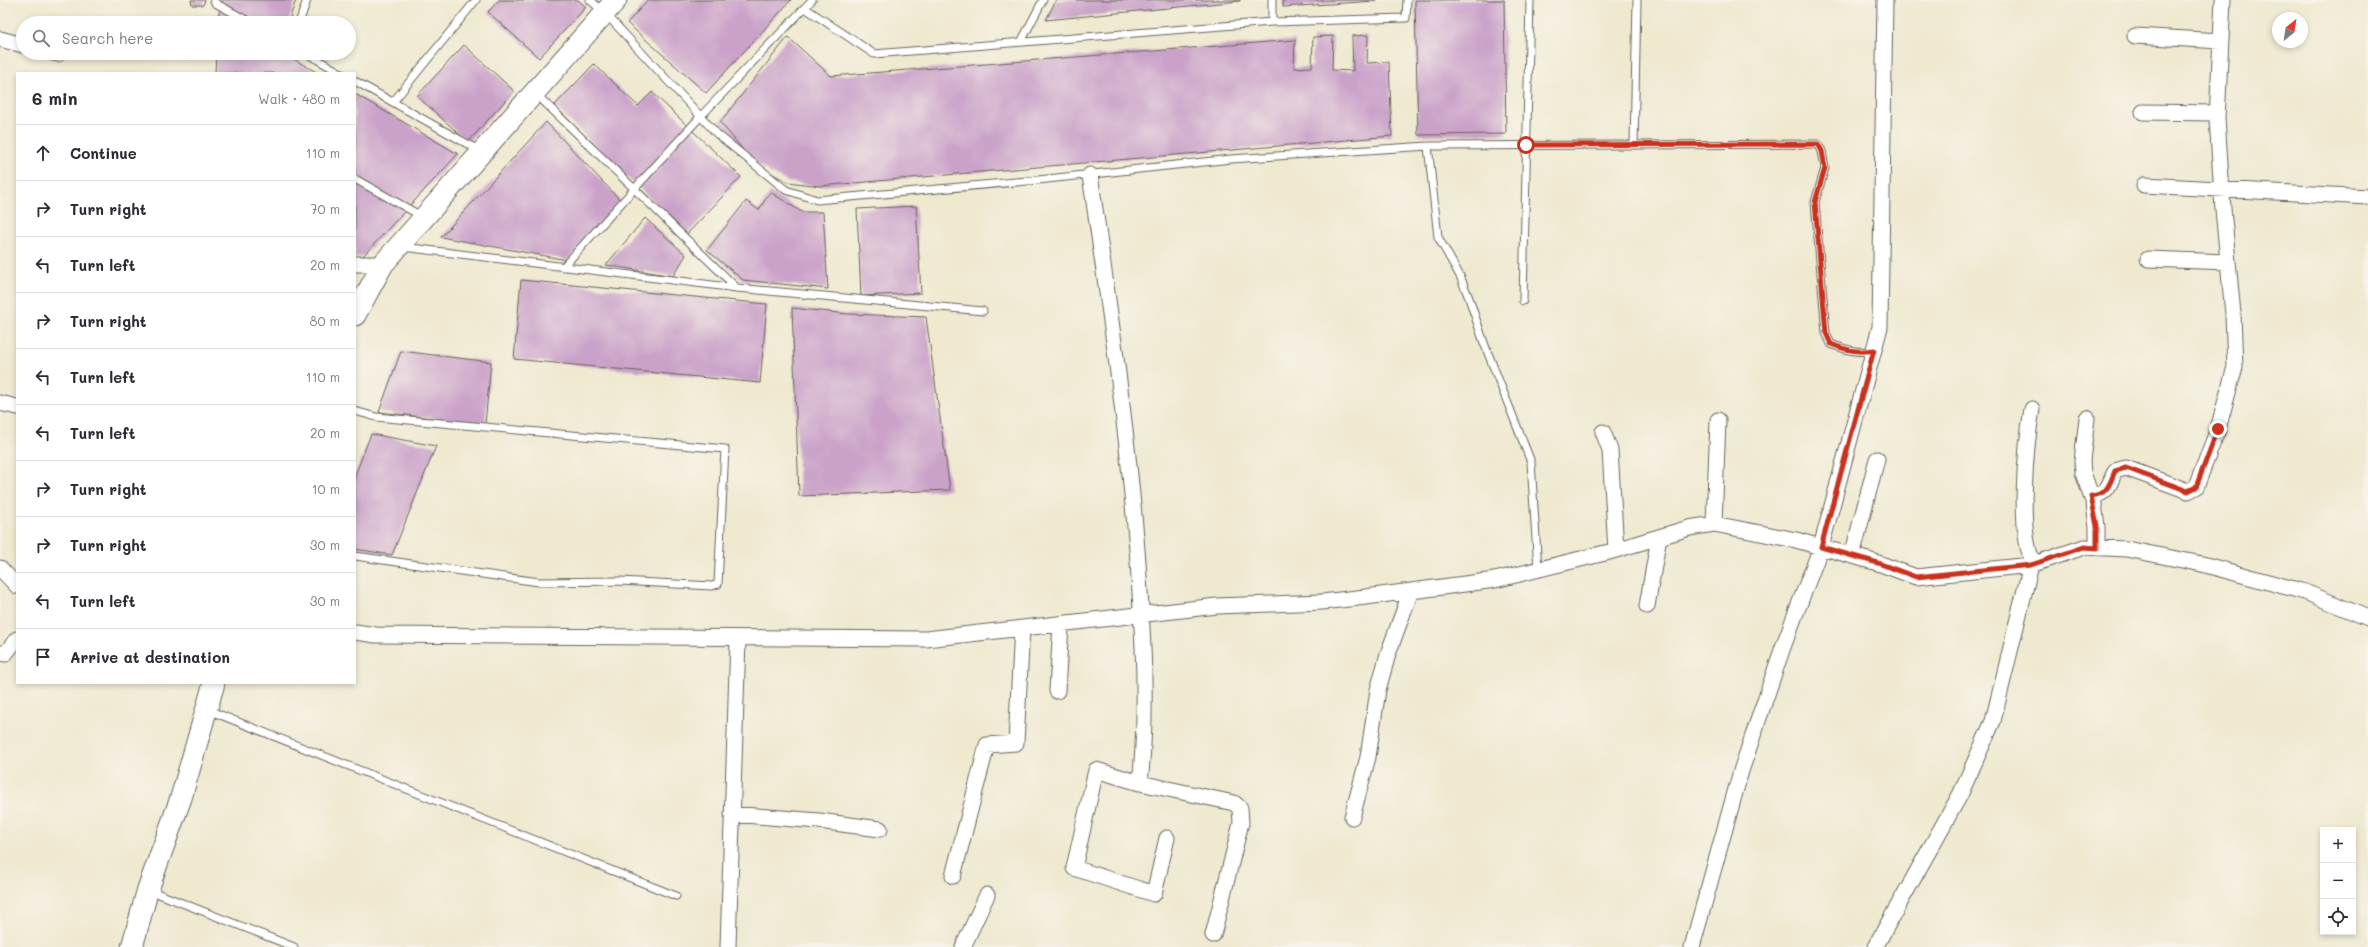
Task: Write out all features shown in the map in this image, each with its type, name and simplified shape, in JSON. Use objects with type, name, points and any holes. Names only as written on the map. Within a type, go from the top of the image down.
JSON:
[{"type":"street","points":[[1692,947],[1740,771],[1783,647],[1821,547],[1880,328],[1885,0]]},
{"type":"street","points":[[2091,496],[2101,495],[2106,492],[2115,471],[2126,468],[2188,491],[2196,487],[2218,429],[2235,367],[2233,314],[2221,188],[2217,114],[2223,0]]},
{"type":"street","points":[[356,313],[383,264],[534,93],[604,4]]},
{"type":"street","points":[[2135,36],[2221,41]]},
{"type":"street","points":[[0,39],[16,43]]},
{"type":"street","points":[[2143,112],[2217,114]]},
{"type":"street","points":[[1090,175],[1132,478],[1142,615],[1144,745],[1140,783]]},
{"type":"street","points":[[2144,185],[2368,197]]},
{"type":"street","points":[[2148,259],[2228,262]]},
{"type":"street","points":[[356,264],[383,264]]},
{"type":"street","points":[[0,403],[16,407]]},
{"type":"street","points":[[1876,947],[1960,795],[1993,722],[2033,565],[2030,556],[2024,509],[2032,409]]},
{"type":"street","points":[[2087,418],[2082,450],[2082,461],[2083,473],[2091,496],[2097,526],[2097,548]]},
{"type":"street","points":[[1714,524],[1718,420]]},
{"type":"street","points":[[1603,432],[1610,450],[1616,550]]},
{"type":"street","points":[[1852,556],[1877,459]]},
{"type":"street","points":[[356,632],[376,635],[738,639],[926,639],[1217,606],[1322,602],[1495,580],[1714,524],[1746,529],[1821,547],[1916,577],[2033,565],[2084,547],[2127,549],[2202,564],[2305,592],[2368,618]]},
{"type":"street","points":[[1647,606],[1659,537]]},
{"type":"street","points":[[0,568],[16,585]]},
{"type":"street","points":[[1352,817],[1365,773],[1373,735],[1378,690],[1388,654],[1411,591]]},
{"type":"street","points":[[1057,691],[1061,624]]},
{"type":"street","points":[[953,876],[986,745],[1016,743],[1022,628]]},
{"type":"street","points":[[728,947],[738,639]]},
{"type":"street","points":[[0,654],[5,654],[16,640]]},
{"type":"street","points":[[132,947],[148,889],[181,798],[214,684]]},
{"type":"street","points":[[1167,838],[1154,894],[1074,868],[1096,770],[1140,783],[1234,804],[1240,808],[1241,823],[1213,935]]},
{"type":"street","points":[[732,814],[819,821],[880,829]]},
{"type":"street","points":[[963,947],[987,895]]},
{"type":"lane","points":[[214,0],[215,3],[239,16]]},
{"type":"lane","points":[[302,16],[307,0]]},
{"type":"lane","points":[[393,102],[476,0]]},
{"type":"lane","points":[[564,267],[701,116],[812,0]]},
{"type":"lane","points":[[1021,42],[1043,0]]},
{"type":"lane","points":[[1272,0],[1272,22]]},
{"type":"lane","points":[[805,8],[874,54],[1272,22],[1406,18],[1407,0]]},
{"type":"lane","points":[[1523,301],[1530,0]]},
{"type":"lane","points":[[1634,145],[1637,0]]},
{"type":"lane","points":[[604,4],[717,134],[786,190],[817,200],[1090,175],[1231,160],[1428,146],[1818,144],[1822,151],[1825,168],[1815,202],[1826,333],[1831,344],[1846,350],[1859,352],[1874,350]]},
{"type":"lane","points":[[318,60],[339,72]]},
{"type":"lane","points":[[356,82],[482,152]]},
{"type":"lane","points":[[534,93],[737,288]]},
{"type":"lane","points":[[1428,146],[1438,236],[1467,293],[1484,343],[1531,462],[1538,569]]},
{"type":"lane","points":[[356,180],[424,218]]},
{"type":"lane","points":[[398,247],[737,288],[983,311]]},
{"type":"lane","points":[[356,411],[376,416],[725,449],[718,584],[712,586],[620,581],[539,582],[356,556]]},
{"type":"lane","points":[[206,709],[676,896]]},
{"type":"lane","points":[[148,889],[294,947]]},
{"type":"building","points":[[191,0],[205,0],[203,5],[192,5]]},
{"type":"building","points":[[223,0],[296,0],[290,16],[218,16]]},
{"type":"building","points":[[499,0],[578,0],[586,7],[539,58],[488,12]]},
{"type":"building","points":[[648,0],[791,0],[706,93],[627,23]]},
{"type":"building","points":[[1056,0],[1240,0],[1240,1],[1046,20]]},
{"type":"building","points":[[1283,0],[1376,0],[1376,1],[1283,7]]},
{"type":"building","points":[[1415,0],[1504,0],[1506,134],[1418,135]]},
{"type":"building","points":[[1368,35],[1367,63],[1389,62],[1392,136],[820,186],[788,182],[769,172],[749,157],[720,122],[788,37],[831,76],[1295,40],[1294,68],[1312,67],[1313,37],[1333,36],[1332,70],[1353,71],[1352,36]]},
{"type":"building","points":[[464,45],[514,91],[468,142],[417,96]]},
{"type":"building","points":[[216,60],[295,60],[316,72],[215,72]]},
{"type":"building","points":[[594,64],[638,106],[652,92],[741,177],[687,234],[554,106]]},
{"type":"building","points":[[356,95],[458,154],[363,256],[356,257]]},
{"type":"building","points":[[546,122],[621,201],[567,260],[441,237]]},
{"type":"building","points":[[770,192],[802,212],[823,212],[828,289],[743,280],[707,250],[746,201],[759,210]]},
{"type":"building","points":[[916,206],[921,293],[861,296],[857,209]]},
{"type":"building","points":[[645,218],[686,255],[673,276],[606,265]]},
{"type":"building","points":[[521,280],[767,304],[760,383],[514,359]]},
{"type":"building","points":[[792,308],[848,314],[926,317],[950,490],[799,496]]},
{"type":"building","points":[[401,351],[491,362],[485,424],[379,412]]},
{"type":"building","points":[[371,434],[436,446],[392,555],[356,549],[356,472]]},
{"type":"route","points":[[1526,145],[1818,144],[1822,151],[1825,168],[1819,181],[1815,202],[1826,333],[1831,344],[1846,350],[1859,352],[1874,350],[1821,547],[1878,563],[1916,577],[2031,565],[2084,547],[2097,548],[2097,526],[2094,504],[2091,496],[2101,495],[2106,492],[2115,471],[2126,468],[2188,491],[2193,490],[2196,487],[2218,429]]}]
